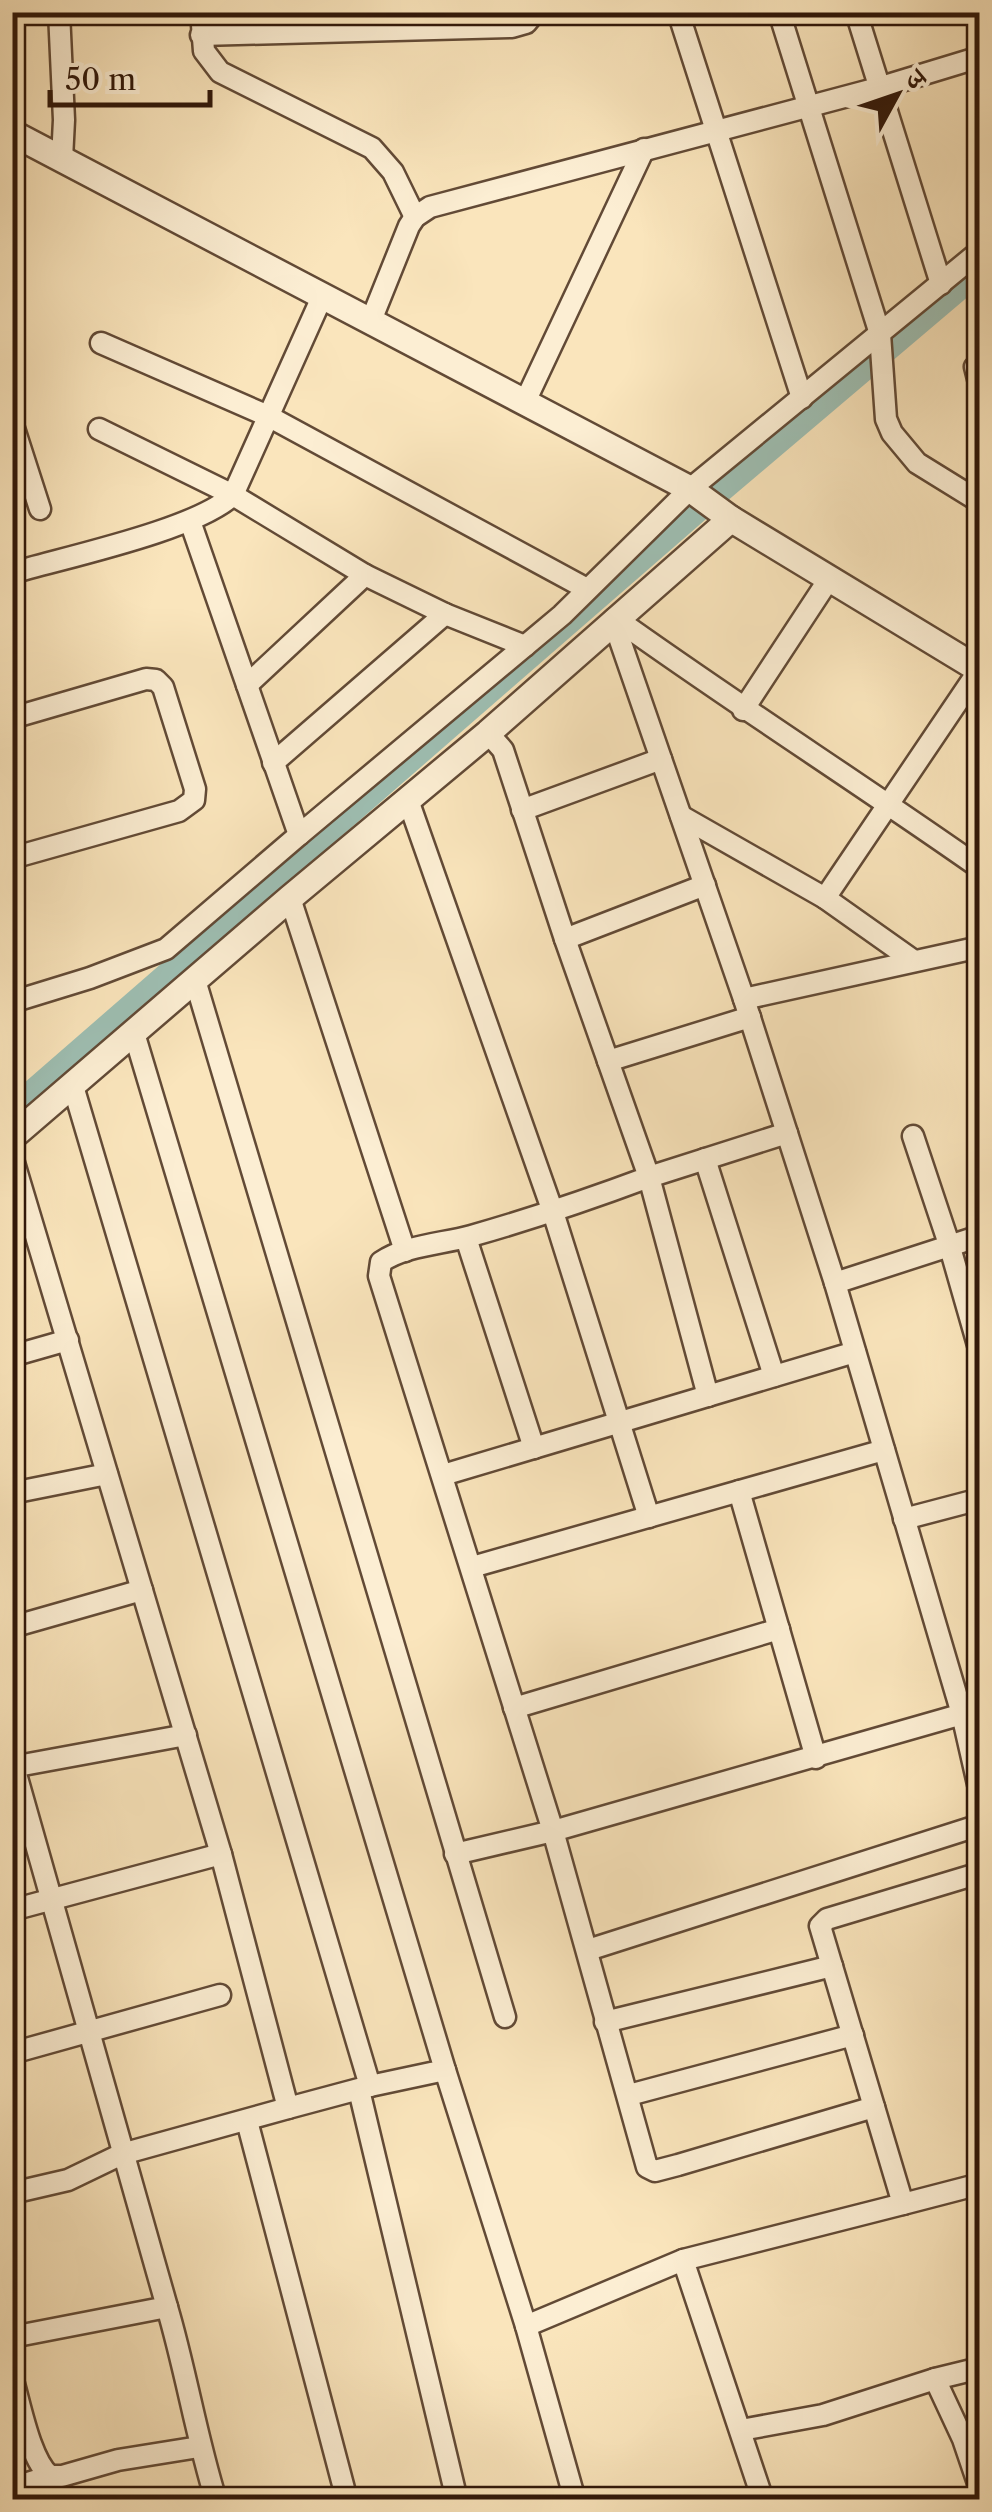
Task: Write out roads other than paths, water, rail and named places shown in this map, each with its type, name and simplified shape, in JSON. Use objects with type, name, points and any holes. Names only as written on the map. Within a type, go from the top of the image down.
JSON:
[{"type":"street","points":[[59,12],[62,159]]},
{"type":"street","points":[[201,12],[206,57],[220,72],[372,148],[392,172],[415,217]]},
{"type":"street","points":[[201,35],[512,28],[526,23],[535,12]]},
{"type":"street","points":[[678,12],[802,398]]},
{"type":"street","points":[[779,12],[880,334],[886,419],[916,464],[980,502]]},
{"type":"street","points":[[856,12],[941,284]]},
{"type":"street","points":[[370,323],[415,217],[445,200],[878,88],[980,57]]},
{"type":"street","points":[[12,133],[693,492],[979,670],[826,898]]},
{"type":"street","points":[[524,404],[644,149]]},
{"type":"street","points":[[12,1002],[166,949],[525,646],[802,398],[980,251]]},
{"type":"street","points":[[12,573],[190,521],[233,495],[322,297]]},
{"type":"street","points":[[101,342],[268,416],[588,590]]},
{"type":"street","points":[[980,363],[975,367],[980,387]]},
{"type":"street","points":[[12,422],[40,510]]},
{"type":"street","points":[[99,429],[233,495],[365,575],[445,614],[525,646]]},
{"type":"street","points":[[12,1137],[488,733],[730,518]]},
{"type":"street","points":[[190,521],[299,836]]},
{"type":"street","points":[[247,685],[365,575]]},
{"type":"street","points":[[743,710],[829,579]]},
{"type":"street","points":[[273,763],[445,614]]},
{"type":"street","points":[[614,620],[980,868]]},
{"type":"street","points":[[614,620],[747,1008],[835,1283],[904,1519],[971,1712],[980,1793]]},
{"type":"street","points":[[12,718],[146,679],[156,680],[162,687],[195,789],[194,800],[179,811],[12,858]]},
{"type":"street","points":[[488,733],[503,750],[565,940],[650,1177],[708,1396]]},
{"type":"street","points":[[522,810],[660,759]]},
{"type":"street","points":[[408,800],[553,1212],[649,1517]]},
{"type":"street","points":[[680,816],[826,898],[914,961]]},
{"type":"street","points":[[565,940],[704,885]]},
{"type":"street","points":[[290,898],[405,1251]]},
{"type":"street","points":[[608,1060],[747,1008],[914,961],[980,947]]},
{"type":"street","points":[[195,980],[505,2016]]},
{"type":"street","points":[[134,1033],[576,2500]]},
{"type":"street","points":[[72,1086],[365,2088],[457,2500]]},
{"type":"street","points":[[787,1133],[553,1212],[405,1251],[384,1259],[379,1276],[553,1832],[629,2095],[644,2161],[655,2171],[874,2107]]},
{"type":"street","points":[[914,1136],[980,1352]]},
{"type":"street","points":[[12,1156],[221,1854],[288,2108]]},
{"type":"street","points":[[705,1159],[774,1376]]},
{"type":"street","points":[[835,1283],[980,1236]]},
{"type":"street","points":[[466,1238],[534,1448]]},
{"type":"street","points":[[12,1356],[68,1340]]},
{"type":"street","points":[[442,1475],[855,1352]]},
{"type":"street","points":[[472,1567],[884,1450]]},
{"type":"street","points":[[12,1493],[108,1474]]},
{"type":"street","points":[[739,1491],[816,1758]]},
{"type":"street","points":[[904,1519],[980,1499]]},
{"type":"street","points":[[12,1627],[142,1590]]},
{"type":"street","points":[[514,1708],[779,1629]]},
{"type":"street","points":[[456,1854],[553,1832],[971,1712]]},
{"type":"street","points":[[186,1735],[13,1764],[184,2366],[200,2447],[216,2500]]},
{"type":"street","points":[[588,1950],[980,1825]]},
{"type":"street","points":[[12,1910],[221,1854]]},
{"type":"street","points":[[903,2204],[820,1926],[980,1874]]},
{"type":"street","points":[[605,2022],[832,1966]]},
{"type":"street","points":[[12,2053],[220,1995]]},
{"type":"street","points":[[629,2095],[852,2035]]},
{"type":"street","points":[[12,2193],[68,2180],[122,2154],[444,2070]]},
{"type":"street","points":[[247,2121],[347,2500]]},
{"type":"street","points":[[526,2326],[683,2260],[980,2184]]},
{"type":"street","points":[[683,2260],[764,2500]]},
{"type":"street","points":[[12,2337],[167,2308]]},
{"type":"street","points":[[741,2430],[822,2414],[980,2368]]},
{"type":"street","points":[[12,2377],[26,2426],[43,2470],[50,2476]]},
{"type":"street","points":[[935,2380],[963,2438],[980,2489]]},
{"type":"street","points":[[12,2488],[153,2453],[200,2447]]},
{"type":"waterway","points":[[12,1108],[709,502],[980,272]]}]
